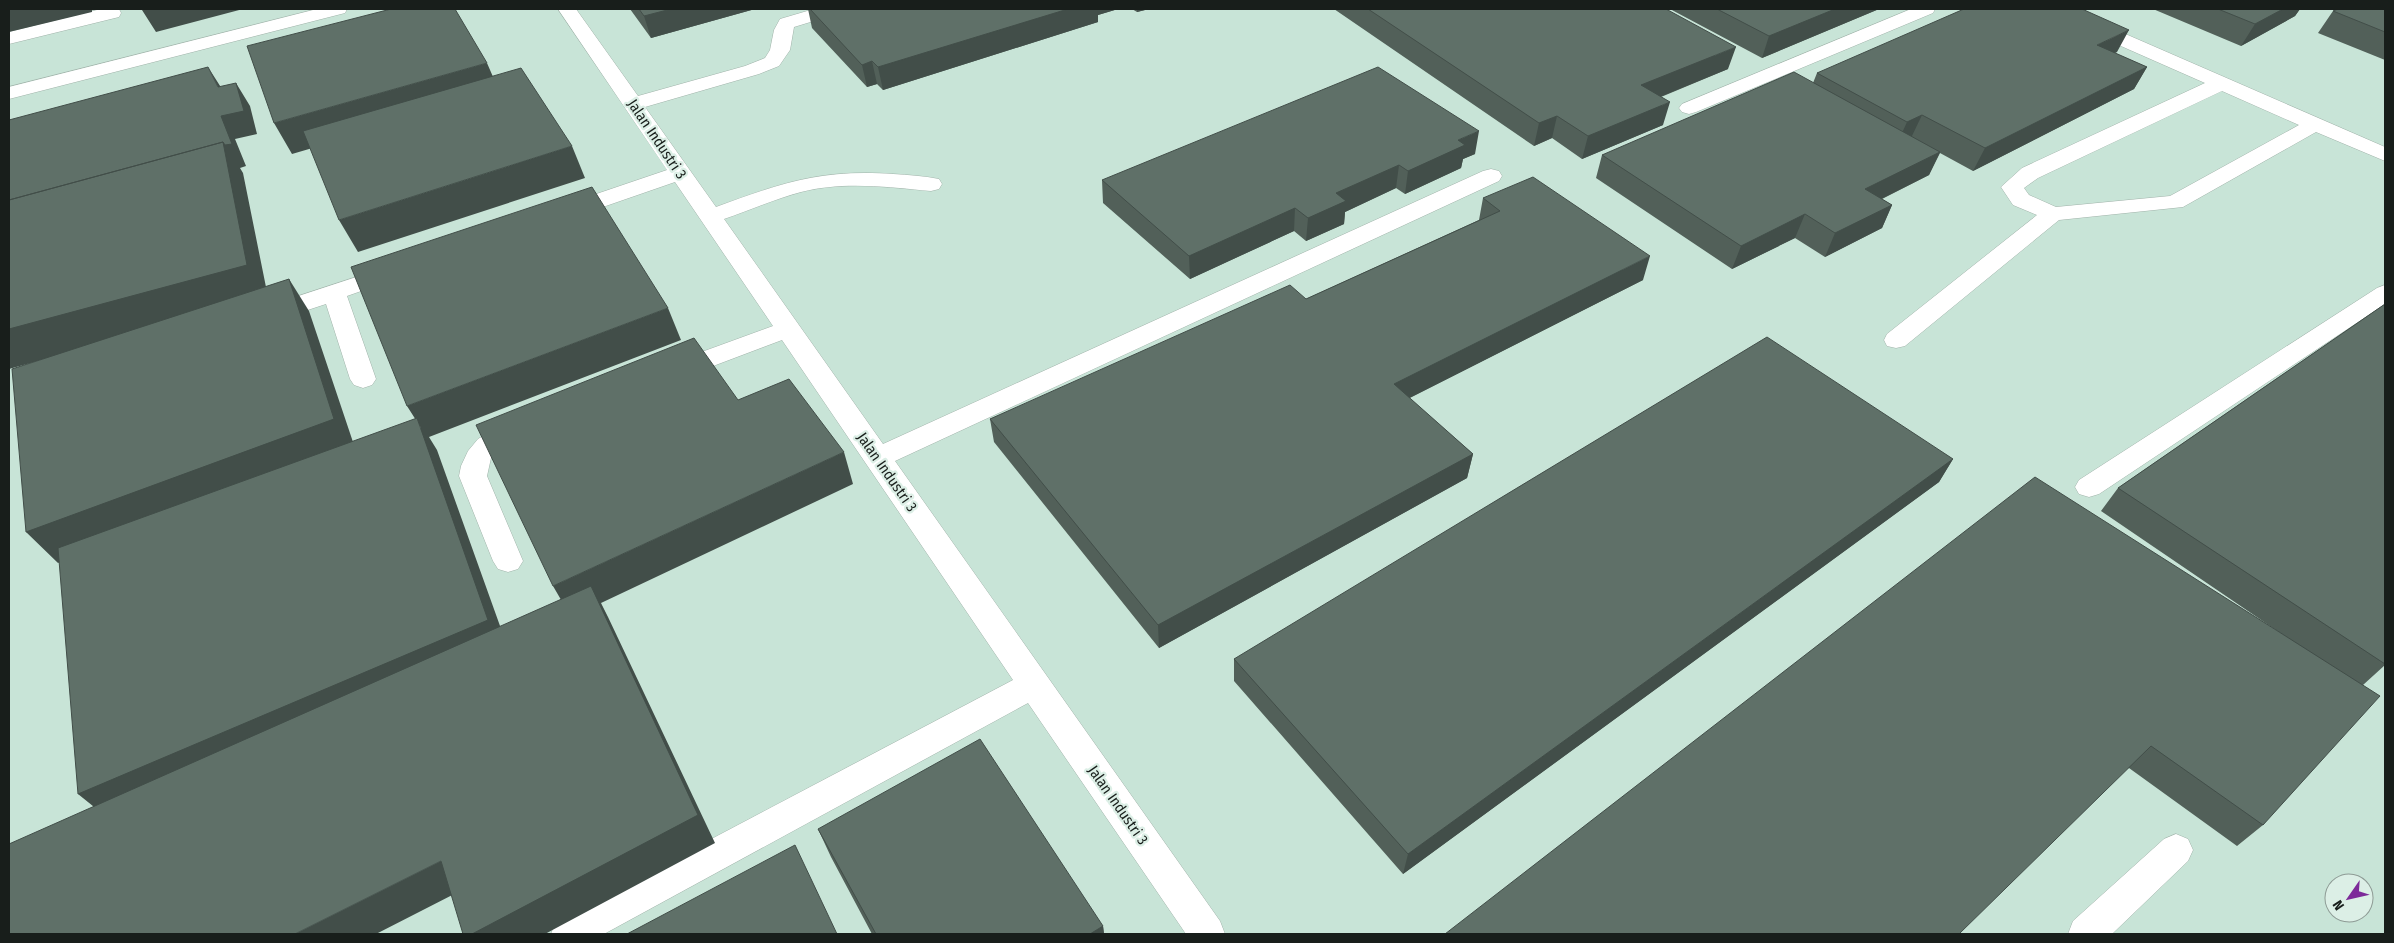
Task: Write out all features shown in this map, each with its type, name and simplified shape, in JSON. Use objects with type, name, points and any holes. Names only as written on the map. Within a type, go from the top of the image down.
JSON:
[{"type":"street","points":[[9,38],[112,13],[110,9]]},
{"type":"street","points":[[9,93],[311,12],[338,9]]},
{"type":"street","name":"Jalan Industri 3","points":[[567,9],[1207,934]]},
{"type":"street","points":[[633,104],[752,70],[772,62],[780,50],[783,30],[788,24],[833,9]]},
{"type":"street","points":[[1689,108],[1926,9]]},
{"type":"street","points":[[2053,9],[2385,155]]},
{"type":"street","points":[[2222,83],[2030,173],[2012,187],[2021,200],[2053,214],[2175,202],[2316,124]]},
{"type":"street","points":[[549,218],[680,173]]},
{"type":"street","points":[[877,458],[1491,176]]},
{"type":"street","points":[[711,216],[798,186],[846,180],[891,180],[931,184]]},
{"type":"street","points":[[1896,340],[2053,214]]},
{"type":"street","points":[[251,320],[418,263]]},
{"type":"street","points":[[334,292],[363,379]]},
{"type":"street","points":[[2089,487],[2385,293]]},
{"type":"street","points":[[651,380],[788,328]]},
{"type":"street","points":[[508,561],[473,476],[473,462],[485,447],[505,436],[541,422]]},
{"type":"street","points":[[569,934],[1034,684]]},
{"type":"street","points":[[2086,934],[2176,850]]},
{"type":"shaded area","points":[[9,9],[2385,9],[2385,934],[9,934]]},
{"type":"building","points":[[391,9],[455,9],[487,63],[274,123],[247,46]]},
{"type":"building","points":[[639,9],[671,9],[644,16]]},
{"type":"building","points":[[810,9],[1068,9],[878,67],[872,61],[862,65]]},
{"type":"building","points":[[1368,9],[1666,9],[1736,47],[1641,85],[1670,102],[1588,136],[1557,116],[1539,123]]},
{"type":"building","points":[[1717,9],[1835,9],[1769,36]]},
{"type":"building","points":[[1964,9],[2082,9],[2129,30],[2097,45],[2147,67],[1985,148],[1922,115],[1907,122],[1817,73]]},
{"type":"building","points":[[2218,9],[2283,9],[2255,24]]},
{"type":"building","points":[[2338,9],[2385,9],[2385,32],[2333,11]]},
{"type":"building","points":[[208,67],[218,87],[236,83],[244,111],[221,116],[232,144],[225,145],[223,142],[9,200],[9,120]]},
{"type":"building","points":[[1378,67],[1479,131],[1458,140],[1465,145],[1408,171],[1399,165],[1336,193],[1346,201],[1308,218],[1295,208],[1189,256],[1102,180]]},
{"type":"building","points":[[521,68],[572,146],[339,220],[303,131]]},
{"type":"building","points":[[1794,72],[1940,152],[1865,189],[1892,205],[1835,233],[1805,214],[1741,246],[1602,155]]},
{"type":"building","points":[[223,142],[247,265],[9,329],[9,200]]},
{"type":"building","points":[[1533,177],[1650,256],[1394,384],[1473,454],[1158,625],[990,419],[1290,285],[1306,299],[1500,211],[1483,198]]},
{"type":"building","points":[[592,187],[668,308],[407,406],[351,267]]},
{"type":"building","points":[[289,279],[334,419],[26,532],[12,369]]},
{"type":"building","points":[[2385,304],[2385,664],[2118,488]]},
{"type":"building","points":[[1767,337],[1953,459],[1408,854],[1234,659]]},
{"type":"building","points":[[694,338],[738,400],[789,379],[844,452],[553,586],[476,425]]},
{"type":"building","points":[[417,418],[488,620],[78,794],[58,548]]},
{"type":"building","points":[[2035,477],[2380,696],[2263,825],[2151,746],[1959,934],[1445,934]]},
{"type":"building","points":[[591,586],[698,815],[472,934],[463,934],[441,861],[295,934],[9,934],[9,844]]},
{"type":"building","points":[[980,739],[1103,926],[1090,934],[876,934],[818,829]]},
{"type":"building","points":[[795,845],[837,934],[627,934]]}]
